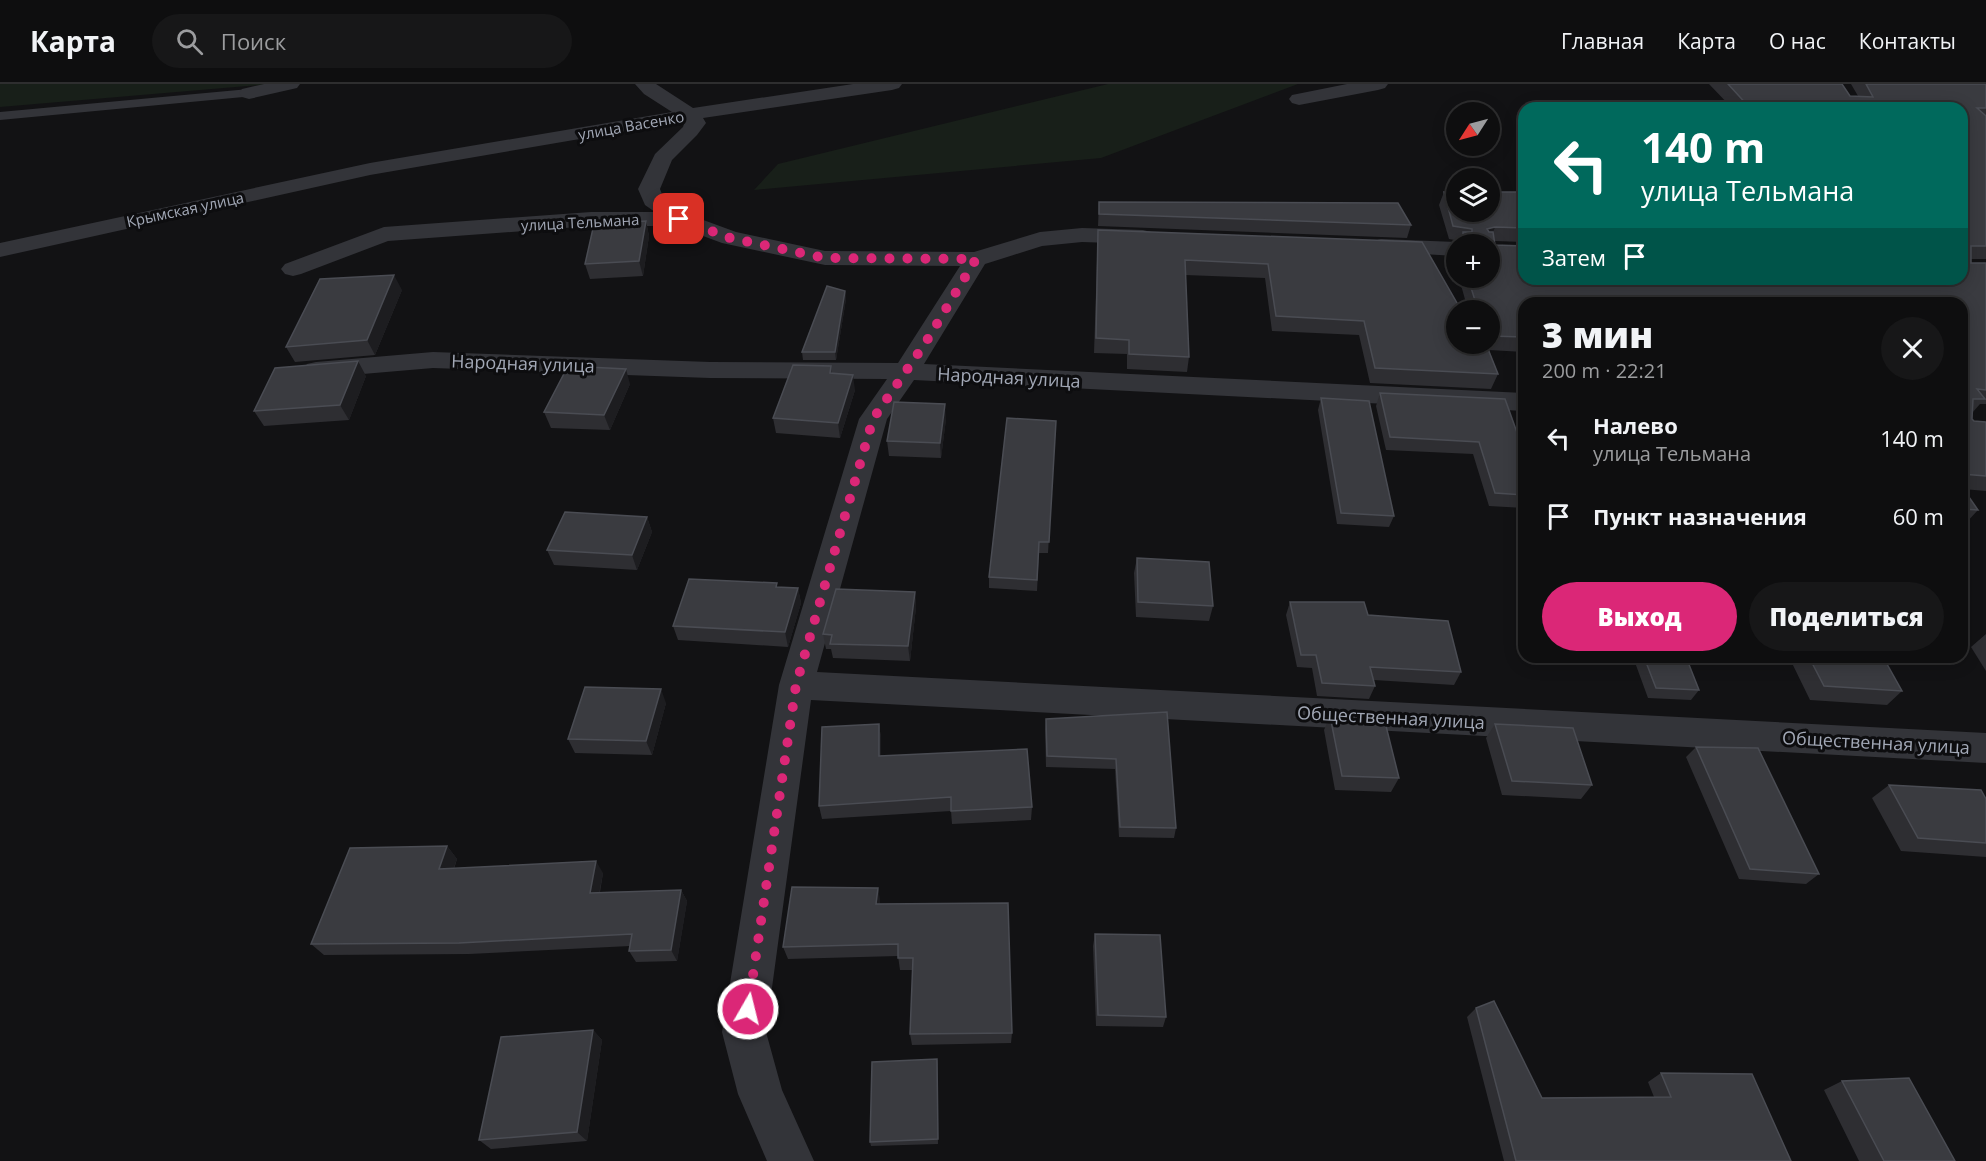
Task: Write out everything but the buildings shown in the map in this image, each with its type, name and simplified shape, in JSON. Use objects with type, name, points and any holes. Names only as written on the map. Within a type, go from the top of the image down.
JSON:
[{"type":"street","points":[[249,93],[290,84]]},
{"type":"street","points":[[645,84],[665,101],[691,115],[696,123],[662,158],[649,189],[653,200],[679,219]]},
{"type":"street","name":"улица Васенко","points":[[370,169],[892,84]]},
{"type":"street","points":[[1299,99],[1378,84]]},
{"type":"street","name":"Крымская улица","points":[[0,250],[370,169]]},
{"type":"street","name":"улица Тельмана","points":[[293,269],[384,234],[591,219],[679,219],[730,238],[825,258],[976,259],[1040,238],[1082,235],[1164,238]]},
{"type":"street","points":[[1363,246],[1446,249]]},
{"type":"street","points":[[791,1161],[761,1094],[744,1032],[796,685],[873,419],[926,342],[976,259]]},
{"type":"street","name":"Народная улица","points":[[290,373],[433,360],[710,369],[904,371],[1518,402]]},
{"type":"street","name":"Общественная улица","points":[[796,685],[1986,748]]},
{"type":"lane","points":[[0,116],[249,93]]},
{"type":"shaded area","points":[[0,84],[271,84],[0,107]]},
{"type":"shaded area","points":[[1108,84],[1298,84],[1101,158],[754,190],[778,164]]},
{"type":"route","points":[[679,219],[730,238],[825,258],[976,259],[926,342],[873,419],[796,685],[748,1009]]}]
